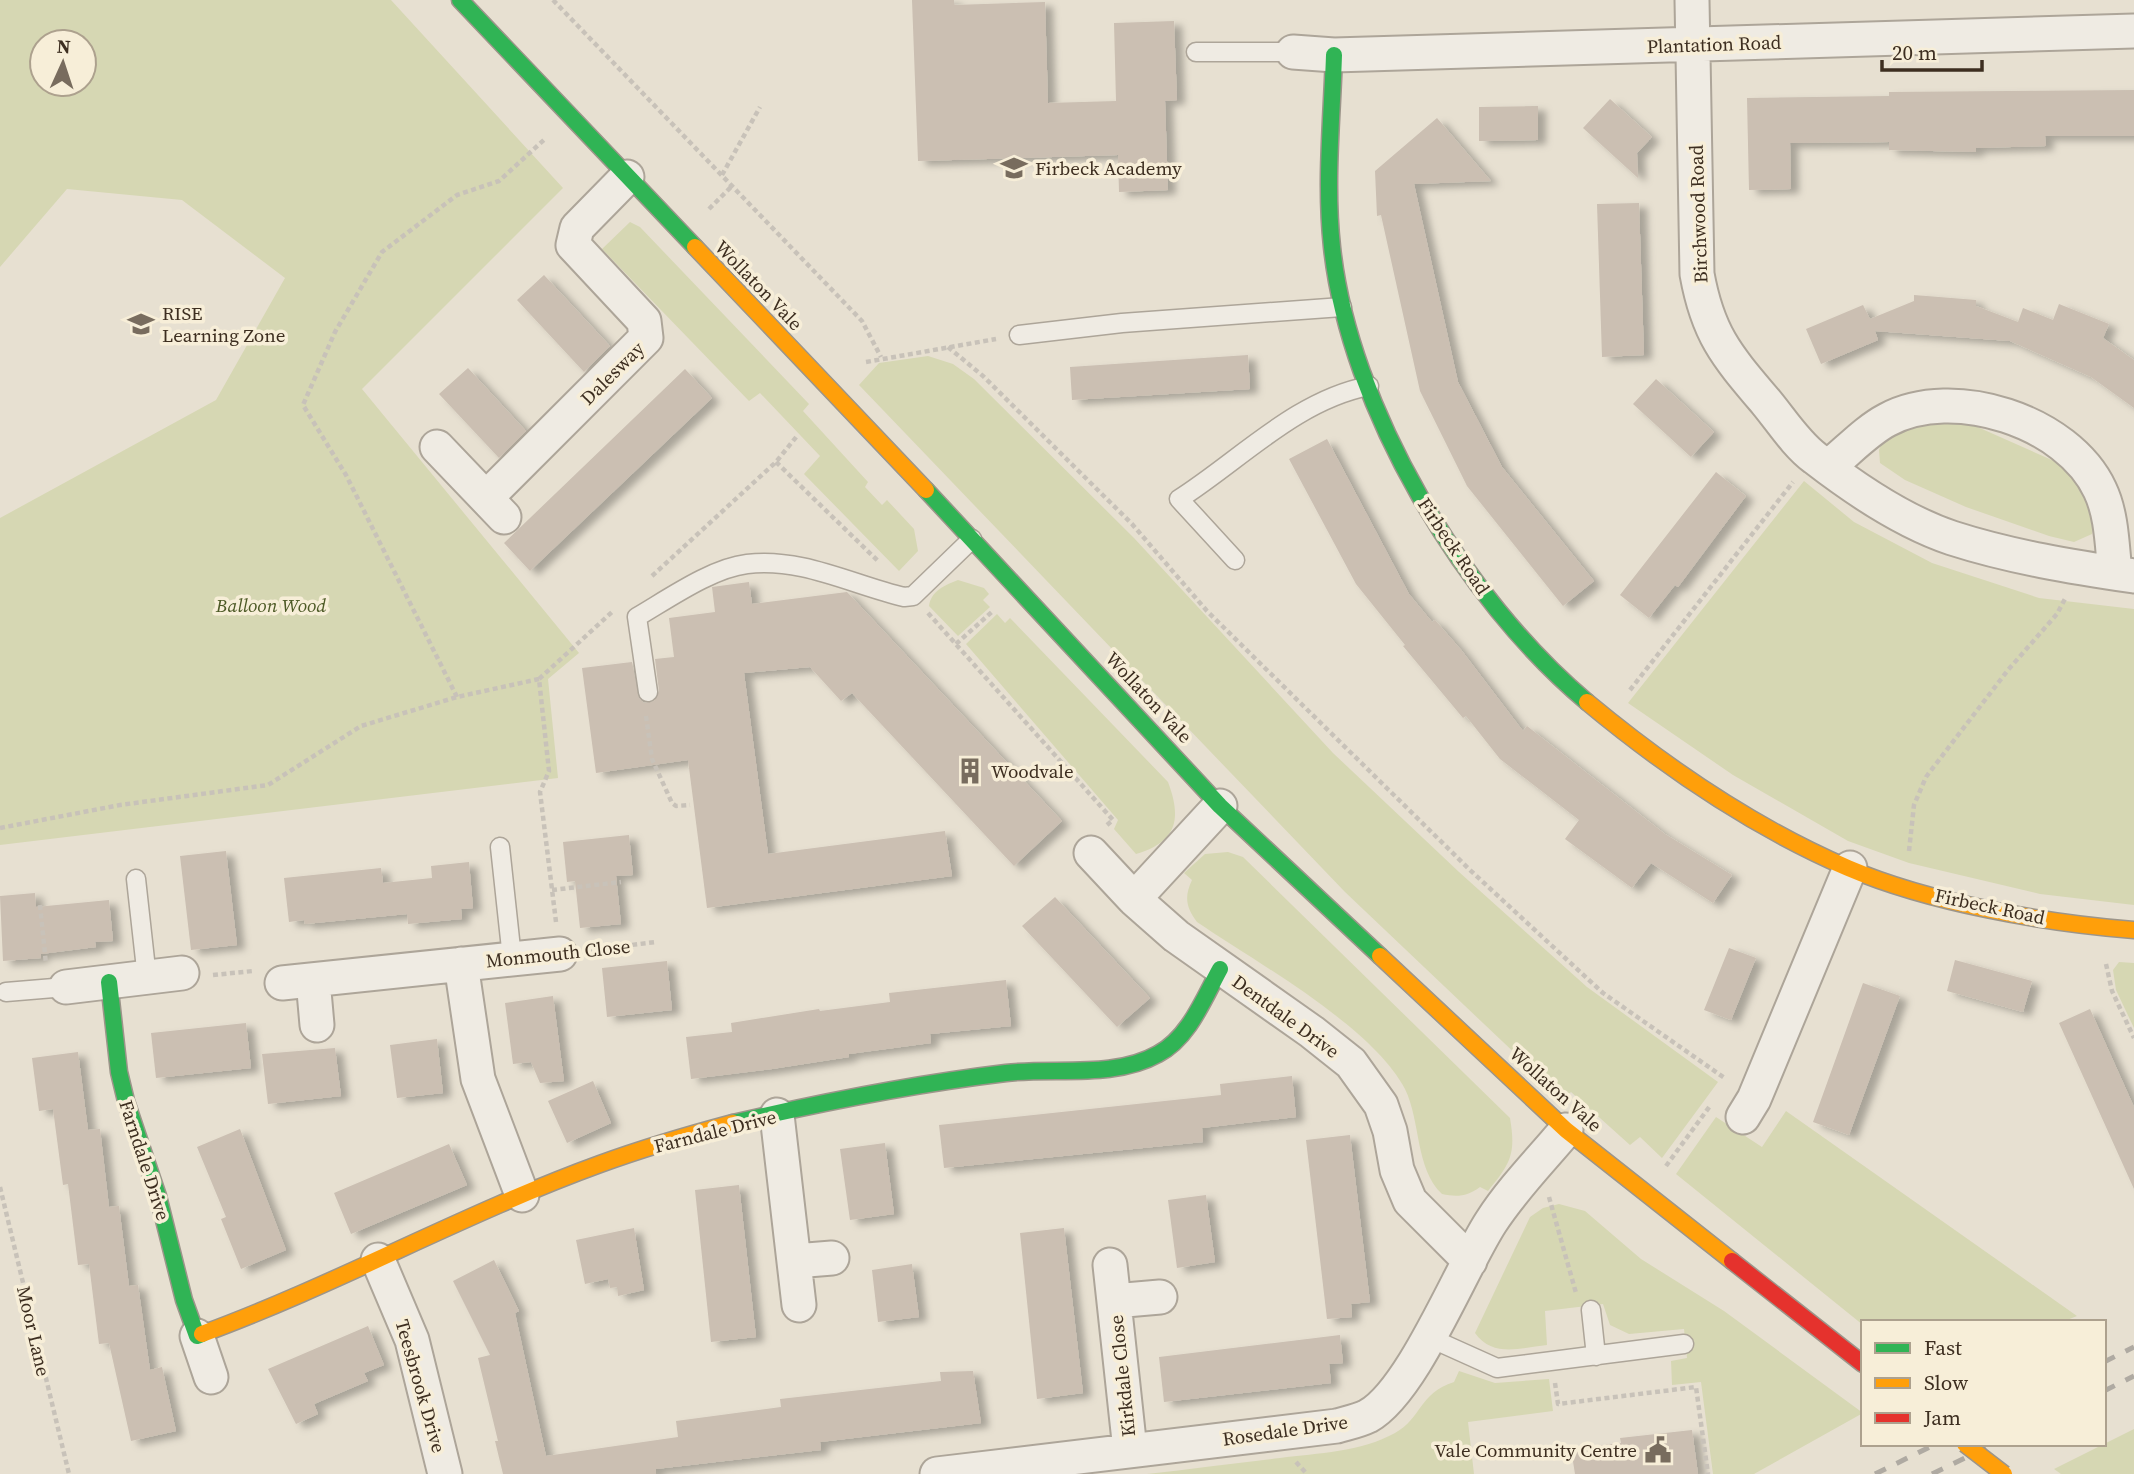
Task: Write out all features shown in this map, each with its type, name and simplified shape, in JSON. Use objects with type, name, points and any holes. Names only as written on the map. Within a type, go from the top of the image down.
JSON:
[{"type":"street","name":"Wollaton Vale","points":[[460,0],[1019,587],[1220,806],[1566,1130],[1861,1362]]},
{"type":"street","name":"Birchwood Road","points":[[1692,0],[1698,274],[1703,306],[1712,331],[1738,369],[1821,462],[1897,513],[1951,538],[2030,558],[2124,574],[2108,509],[2085,466],[2058,441],[1993,412],[1962,405],[1933,405],[1909,411],[1885,421],[1821,462]]},
{"type":"street","name":"Plantation Road","points":[[1293,52],[1334,55],[2134,31]]},
{"type":"street","name":"Firbeck Road","points":[[1334,55],[1330,213],[1334,265],[1342,307],[1369,386],[1405,468],[1458,558],[1488,598],[1568,685],[1608,719],[1722,799],[1785,837],[1850,868],[1907,887],[1979,906],[2105,928],[2134,930]]},
{"type":"street","name":"Dalesway","points":[[437,447],[495,508],[646,338],[644,321],[573,245],[577,228],[627,177]]},
{"type":"street","points":[[1134,899],[1220,806]]},
{"type":"street","name":"Dentdale Drive","points":[[1091,853],[1134,899],[1175,936],[1352,1063],[1381,1105],[1390,1131],[1396,1170],[1410,1201],[1470,1261]]},
{"type":"street","points":[[1748,1108],[1850,868]]},
{"type":"street","name":"Monmouth Close","points":[[298,981],[560,954]]},
{"type":"street","name":"Monmouth Close","points":[[461,964],[478,1079],[522,1195]]},
{"type":"street","name":"Farndale Drive","points":[[197,1336],[248,1318],[522,1195],[634,1151],[777,1115],[965,1079],[1142,1061],[1172,1044],[1220,969]]},
{"type":"street","points":[[57,988],[182,974]]},
{"type":"street","points":[[298,981],[317,1025]]},
{"type":"street","name":"Farndale Drive","points":[[109,982],[119,1072],[126,1101],[165,1221],[184,1300],[211,1377]]},
{"type":"street","points":[[777,1115],[799,1305]]},
{"type":"street","name":"Rosedale Drive","points":[[937,1474],[1337,1426],[1369,1415],[1390,1395],[1428,1337],[1490,1223],[1566,1130]]},
{"type":"street","points":[[794,1261],[832,1258]]},
{"type":"street","name":"Teesbrook Drive","points":[[378,1260],[412,1340],[445,1474]]},
{"type":"street","name":"Kirkdale Close","points":[[1110,1265],[1130,1450]]},
{"type":"street","name":"Kirkdale Close","points":[[1114,1301],[1160,1297]]},
{"type":"street","points":[[1968,1446],[2004,1474]]},
{"type":"lane","points":[[1196,52],[1293,52]]},
{"type":"lane","points":[[1019,335],[1122,323],[1342,307]]},
{"type":"lane","points":[[1235,560],[1179,499],[1300,415],[1353,389],[1369,386]]},
{"type":"lane","points":[[648,692],[637,617],[723,571],[746,564],[794,566],[904,597],[913,596],[972,539]]},
{"type":"lane","points":[[500,847],[512,958]]},
{"type":"lane","points":[[136,879],[146,978]]},
{"type":"lane","points":[[6,992],[57,988]]},
{"type":"lane","points":[[1591,1310],[1596,1356]]},
{"type":"lane","points":[[1428,1337],[1497,1368],[1684,1344]]},
{"type":"path","points":[[552,0],[862,321],[881,357]]},
{"type":"path","points":[[722,175],[760,107]]},
{"type":"path","points":[[457,696],[345,475],[303,405],[335,332],[382,252],[457,195],[499,181],[570,116]]},
{"type":"path","points":[[866,362],[881,357],[1019,335]]},
{"type":"path","points":[[948,347],[983,376],[1132,524],[1207,611],[1340,746],[1512,910],[1604,993],[1748,1108]]},
{"type":"path","points":[[776,462],[913,596],[1113,820],[1085,846],[1091,853]]},
{"type":"path","points":[[1608,719],[1821,462]]},
{"type":"path","points":[[1907,887],[1914,805],[1926,777],[2008,670],[2057,614],[2076,566]]},
{"type":"path","points":[[956,644],[1019,587]]},
{"type":"path","points":[[0,828],[120,805],[268,785],[361,726],[457,696],[540,679]]},
{"type":"path","points":[[648,692],[644,702],[654,766],[663,778],[672,803],[676,806],[690,805]]},
{"type":"path","points":[[549,771],[540,792],[560,954]]},
{"type":"path","points":[[552,890],[621,882]]},
{"type":"path","points":[[40,905],[57,988]]},
{"type":"path","points":[[2105,928],[2106,963],[2112,991],[2134,1038]]},
{"type":"path","name":"Monmouth Close","points":[[560,954],[656,942]]},
{"type":"path","points":[[182,974],[188,977],[267,970],[298,981]]},
{"type":"path","points":[[1670,1161],[1703,1115]]},
{"type":"path","points":[[1534,1168],[1552,1201],[1578,1304],[1591,1310]]},
{"type":"path","name":"Moor Lane","points":[[0,1188],[69,1474]]},
{"type":"path","points":[[1553,1362],[1558,1404],[1696,1387],[1708,1474]]},
{"type":"green space","name":"Balloon Wood","points":[[0,0],[391,0],[563,188],[362,389],[579,653],[548,679],[558,778],[0,845],[0,518],[216,400],[285,278],[182,200],[67,189],[0,267]]},
{"type":"green space","points":[[630,222],[640,227],[809,404],[803,411],[868,482],[865,487],[882,505],[887,500],[914,529],[918,551],[899,571],[804,474],[820,456],[760,393],[749,401],[602,249]]},
{"type":"green space","points":[[928,356],[953,364],[974,379],[1134,538],[1333,753],[1459,872],[1587,987],[1718,1082],[1662,1158],[1640,1137],[1630,1145],[1571,1092],[1563,1099],[1345,892],[859,385],[879,363]]},
{"type":"green space","points":[[1927,421],[1964,421],[2061,464],[2077,477],[2096,515],[2092,534],[2074,542],[2049,536],[1966,507],[1905,480],[1880,463],[1879,450],[1883,440]]},
{"type":"green space","points":[[1804,481],[1854,522],[1932,563],[2039,598],[2134,609],[2134,905],[2040,894],[1909,863],[1848,841],[1733,775],[1628,703]]},
{"type":"green space","points":[[958,580],[984,588],[989,594],[983,600],[990,607],[958,636],[929,606],[936,592]]},
{"type":"green space","points":[[997,614],[1005,623],[1010,618],[1168,782],[1175,818],[1168,836],[1160,843],[1136,854],[1114,829],[1118,820],[966,644]]},
{"type":"green space","points":[[1228,852],[1243,857],[1510,1118],[1510,1158],[1488,1191],[1480,1187],[1461,1195],[1442,1194],[1427,1171],[1405,1089],[1389,1065],[1341,1019],[1197,922],[1187,902],[1192,880],[1184,873],[1205,854]]},
{"type":"green space","points":[[2119,962],[2134,963],[2134,1028],[2116,990],[2113,970]]},
{"type":"green space","points":[[1786,1111],[2077,1316],[2067,1320],[1861,1320],[1861,1323],[1676,1174],[1716,1117],[1762,1147]]},
{"type":"green space","points":[[1559,1204],[1585,1211],[1641,1259],[1724,1311],[1861,1414],[1754,1474],[1713,1474],[1701,1382],[1672,1385],[1671,1361],[1687,1358],[1684,1329],[1629,1334],[1610,1325],[1603,1304],[1545,1311],[1547,1345],[1508,1350],[1490,1346],[1482,1341],[1475,1333],[1530,1217],[1543,1208]]},
{"type":"green space","points":[[1459,1371],[1495,1383],[1549,1379],[1553,1411],[1468,1422],[1474,1474],[1147,1474],[1324,1453],[1368,1444],[1404,1427],[1434,1392],[1454,1382]]},
{"type":"green space","points":[[2134,1429],[2134,1474],[2061,1474],[2054,1469],[2100,1446],[2106,1446],[2106,1443]]},
{"type":"building","points":[[912,0],[954,0],[954,5],[1045,2],[1048,103],[1116,101],[1114,23],[1174,21],[1177,100],[1165,101],[1168,190],[1119,192],[1118,155],[918,161]]},
{"type":"building","points":[[2134,90],[2134,136],[2045,136],[2046,146],[1976,148],[1976,152],[1889,150],[1889,142],[1790,143],[1791,189],[1749,190],[1747,98],[1889,96],[1889,92]]},
{"type":"building","points":[[1610,99],[1652,137],[1637,153],[1638,178],[1583,128]]},
{"type":"building","points":[[1538,106],[1538,140],[1479,141],[1479,107]]},
{"type":"building","points":[[1437,118],[1491,181],[1414,184],[1458,382],[1502,467],[1594,581],[1563,606],[1467,486],[1420,391],[1381,215],[1377,216],[1375,171]]},
{"type":"building","points":[[1639,203],[1644,355],[1602,357],[1597,204]]},
{"type":"building","points":[[544,275],[610,346],[584,372],[517,300]]},
{"type":"building","points":[[1914,295],[1976,300],[1976,306],[2018,322],[2023,308],[2053,320],[2059,304],[2109,324],[2103,338],[2134,360],[2134,408],[2091,377],[2010,341],[1875,331],[1878,340],[1821,364],[1806,329],[1863,305],[1870,319],[1914,301]]},
{"type":"building","points":[[1248,355],[1250,389],[1072,400],[1070,367]]},
{"type":"building","points":[[468,368],[526,431],[499,458],[439,394]]},
{"type":"building","points":[[685,369],[712,398],[530,571],[504,543]]},
{"type":"building","points":[[1656,379],[1714,432],[1691,457],[1633,404]]},
{"type":"building","points":[[1327,439],[1409,594],[1432,622],[1435,620],[1462,651],[1523,731],[1527,726],[1665,834],[1732,875],[1713,903],[1651,863],[1632,888],[1565,839],[1579,820],[1500,759],[1466,716],[1463,718],[1403,646],[1405,645],[1356,584],[1289,459]]},
{"type":"building","points":[[1716,472],[1746,496],[1678,587],[1675,585],[1649,618],[1620,595]]},
{"type":"building","name":"Woodvale","points":[[749,582],[752,604],[847,592],[1062,821],[1014,866],[852,693],[841,701],[810,667],[744,673],[768,854],[945,831],[952,876],[707,908],[688,760],[596,773],[582,668],[632,662],[639,698],[644,703],[654,701],[659,691],[655,659],[674,657],[669,618],[715,612],[712,587]]},
{"type":"building","points":[[629,835],[633,875],[616,876],[621,924],[580,928],[575,881],[567,882],[563,842]]},
{"type":"building","points":[[226,851],[237,945],[191,950],[180,856]]},
{"type":"building","points":[[469,862],[473,908],[461,909],[462,919],[408,924],[407,914],[305,924],[304,920],[289,922],[284,878],[381,868],[383,883],[432,878],[431,866]]},
{"type":"building","points":[[35,893],[36,907],[109,900],[113,941],[95,942],[96,947],[41,954],[41,958],[3,961],[0,896]]},
{"type":"building","points":[[1055,897],[1150,998],[1117,1027],[1022,926]]},
{"type":"building","points":[[1729,948],[1756,958],[1731,1020],[1704,1010]]},
{"type":"building","points":[[1955,960],[2032,981],[2023,1012],[1947,991]]},
{"type":"building","points":[[667,961],[672,1010],[607,1017],[602,968]]},
{"type":"building","points":[[1006,980],[1011,1026],[930,1034],[931,1043],[849,1054],[849,1057],[772,1069],[691,1079],[686,1037],[732,1032],[731,1023],[819,1009],[890,1002],[889,993]]},
{"type":"building","points":[[1863,983],[1900,996],[1849,1135],[1813,1122]]},
{"type":"building","points":[[553,996],[564,1081],[540,1083],[531,1062],[513,1064],[505,1003]]},
{"type":"building","points":[[2090,1009],[2134,1107],[2134,1189],[2059,1023]]},
{"type":"building","points":[[246,1023],[251,1068],[156,1078],[151,1033]]},
{"type":"building","points":[[437,1039],[443,1093],[397,1098],[390,1045]]},
{"type":"building","points":[[335,1048],[341,1096],[268,1104],[262,1054]]},
{"type":"building","points":[[78,1052],[88,1130],[100,1129],[109,1207],[119,1206],[129,1286],[138,1285],[150,1370],[162,1367],[176,1431],[131,1441],[109,1343],[99,1344],[89,1264],[78,1265],[68,1184],[63,1185],[53,1109],[39,1111],[32,1058]]},
{"type":"building","points":[[1292,1076],[1296,1117],[1202,1128],[1203,1142],[944,1168],[939,1125],[1221,1095],[1220,1084]]},
{"type":"building","points":[[593,1081],[611,1123],[567,1143],[548,1101]]},
{"type":"building","points":[[240,1129],[286,1250],[241,1269],[221,1219],[226,1217],[197,1147]]},
{"type":"building","points":[[1350,1135],[1370,1302],[1351,1304],[1352,1317],[1327,1319],[1306,1140]]},
{"type":"building","points":[[885,1143],[894,1214],[850,1220],[840,1149]]},
{"type":"building","points":[[449,1144],[467,1185],[351,1234],[334,1193]]},
{"type":"building","points":[[739,1185],[756,1337],[711,1342],[695,1190]]},
{"type":"building","points":[[1206,1195],[1215,1262],[1177,1268],[1168,1200]]},
{"type":"building","points":[[634,1228],[644,1290],[618,1296],[617,1287],[610,1288],[608,1279],[585,1284],[576,1240]]},
{"type":"building","points":[[1064,1228],[1083,1393],[1037,1399],[1020,1233]]},
{"type":"building","points":[[494,1260],[519,1311],[515,1313],[546,1456],[678,1437],[676,1421],[781,1407],[780,1399],[941,1381],[940,1372],[973,1371],[981,1423],[820,1442],[821,1450],[656,1469],[656,1474],[503,1474],[478,1358],[490,1355],[453,1281]]},
{"type":"building","points":[[912,1264],[919,1317],[878,1322],[872,1270]]},
{"type":"building","points":[[368,1326],[384,1365],[364,1373],[368,1381],[314,1404],[318,1414],[296,1424],[268,1369]]},
{"type":"building","points":[[1340,1335],[1343,1363],[1329,1364],[1331,1383],[1164,1402],[1159,1357]]},
{"type":"building","name":"Vale Community Centre","points":[[1692,1430],[1698,1474],[1575,1474],[1571,1449],[1621,1443],[1620,1438]]},
{"type":"railway","points":[[2106,1361],[2134,1347]]},
{"type":"railway","points":[[2106,1390],[2134,1376]]},
{"type":"railway","points":[[1875,1474],[1932,1446]]},
{"type":"railway","points":[[1932,1474],[1990,1446]]},
{"type":"traffic: fast","points":[[460,0],[695,247]]},
{"type":"traffic: fast","points":[[1334,55],[1329,175],[1332,247],[1343,309],[1362,372],[1388,435],[1420,496],[1457,555],[1498,610],[1541,659],[1587,702]]},
{"type":"traffic: fast","points":[[926,490],[1220,806],[1380,956]]},
{"type":"traffic: fast","points":[[733,1123],[937,1082],[1025,1071],[1084,1071],[1141,1062],[1158,1054],[1179,1038],[1195,1016],[1220,969]]},
{"type":"traffic: fast","points":[[109,982],[119,1072],[126,1101],[158,1196],[184,1300],[197,1336],[202,1334]]},
{"type":"traffic: slow","points":[[695,247],[926,490]]},
{"type":"traffic: slow","points":[[1587,702],[1679,772],[1745,815],[1848,868],[1951,901],[2026,917],[2134,930]]},
{"type":"traffic: slow","points":[[1380,956],[1566,1130],[1732,1261]]},
{"type":"traffic: slow","points":[[202,1334],[303,1293],[550,1183],[633,1153],[733,1123]]},
{"type":"traffic: slow","points":[[1968,1446],[2004,1474]]},
{"type":"traffic: jam","points":[[1732,1261],[1861,1362]]},
{"type":"place","name":"Firbeck Academy","points":[[1014,168]]},
{"type":"place","name":"RISE Learning Zone","points":[[141,324]]},
{"type":"place","name":"Woodvale","points":[[970,771]]},
{"type":"place","name":"Vale Community Centre","points":[[1658,1450]]}]
